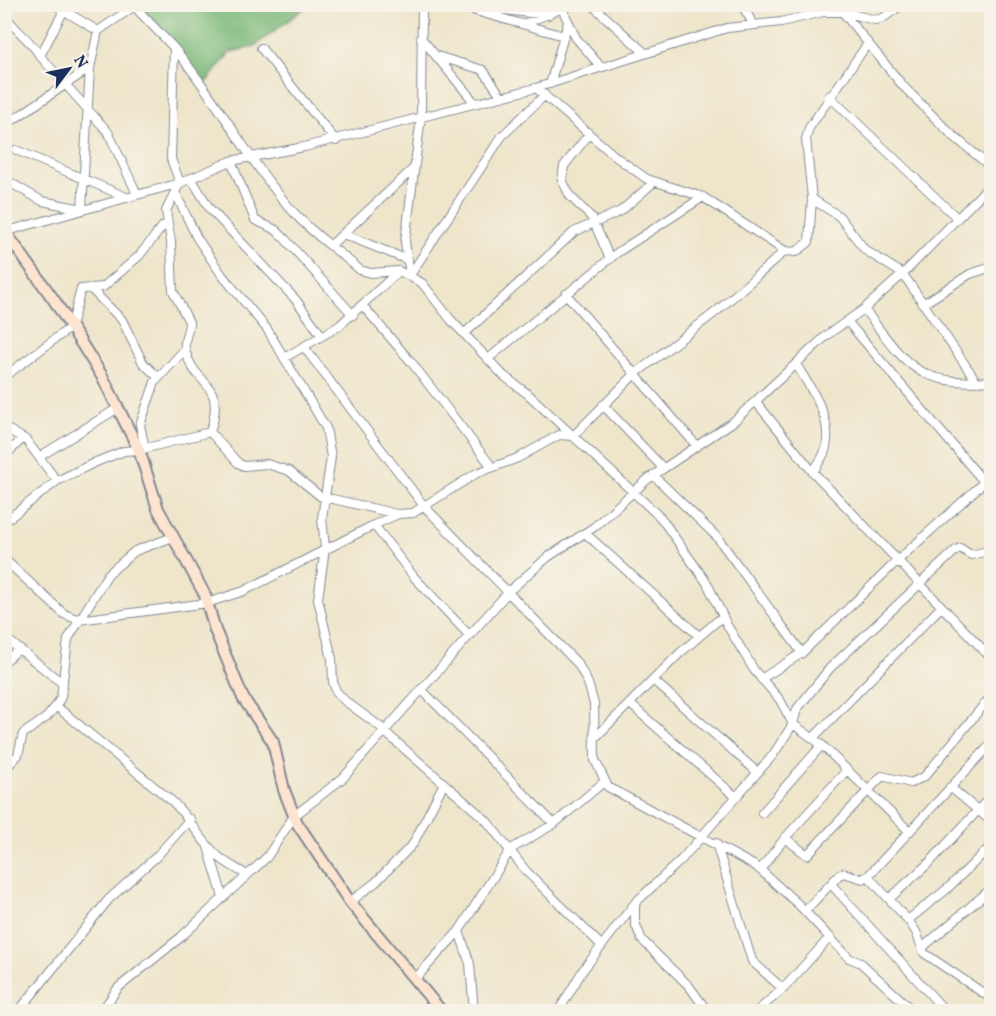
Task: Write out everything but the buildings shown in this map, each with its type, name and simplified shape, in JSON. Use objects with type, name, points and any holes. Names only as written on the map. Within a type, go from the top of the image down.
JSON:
[{"type":"street","points":[[53,4],[98,31]]},
{"type":"street","points":[[40,56],[63,12],[71,4]]},
{"type":"street","points":[[410,275],[405,242],[421,117],[422,4]]},
{"type":"street","points":[[451,4],[564,36]]},
{"type":"street","points":[[460,4],[548,15]]},
{"type":"street","points":[[523,24],[572,4]]},
{"type":"street","points":[[591,4],[645,53]]},
{"type":"street","points":[[741,4],[754,25]]},
{"type":"street","points":[[836,4],[903,86],[951,134],[992,168]]},
{"type":"street","points":[[142,449],[102,376],[5,231],[180,183],[231,161],[335,140],[536,88],[727,28],[823,12],[843,12],[875,20],[883,18],[903,4]]},
{"type":"street","points":[[82,209],[90,68],[98,31],[133,6],[196,74],[252,156],[298,217],[365,272],[399,271],[422,283],[488,359],[634,491],[667,526],[707,583],[723,616],[761,679],[780,700],[793,724],[822,745],[909,831]]},
{"type":"street","points":[[561,7],[576,38],[601,67]]},
{"type":"street","points":[[4,14],[15,29],[28,36],[40,56],[108,132],[137,195]]},
{"type":"street","points":[[550,84],[568,22]]},
{"type":"street","points":[[422,39],[475,103]]},
{"type":"street","points":[[536,88],[616,157],[654,182],[703,197],[785,251],[796,252],[806,246],[812,199],[806,139],[808,128],[868,43]]},
{"type":"street","points":[[174,48],[171,159],[180,183],[166,211],[171,242],[173,291],[189,322],[185,349],[158,377],[140,425],[142,449],[158,509],[207,603],[215,630],[243,698],[273,742],[284,790],[294,816],[350,902],[442,1011]]},
{"type":"street","points":[[261,48],[335,140]]},
{"type":"street","points":[[436,56],[483,70],[502,97]]},
{"type":"street","points":[[4,126],[90,68]]},
{"type":"street","points":[[410,275],[502,136],[545,95]]},
{"type":"street","points":[[829,96],[957,218]]},
{"type":"street","points":[[589,134],[564,166],[562,180],[570,196],[595,224],[610,259]]},
{"type":"street","points":[[16,150],[126,197]]},
{"type":"street","points":[[231,161],[255,220],[276,230],[353,315]]},
{"type":"street","points":[[331,245],[414,168]]},
{"type":"street","points":[[191,178],[210,209],[308,312],[322,336]]},
{"type":"street","points":[[4,179],[42,201],[82,209]]},
{"type":"street","points":[[464,334],[574,232],[621,211],[654,182]]},
{"type":"street","points":[[100,1011],[118,988],[182,937],[267,857],[294,816],[343,778],[509,591],[548,557],[585,533],[653,475],[734,421],[796,364],[903,274],[992,183]]},
{"type":"street","points":[[175,192],[197,238],[222,275],[267,329],[326,428],[331,457],[322,518],[325,548],[318,598],[332,659],[336,691],[345,701],[386,731],[486,820],[526,871],[602,946]]},
{"type":"street","points":[[488,359],[610,259],[703,197]]},
{"type":"street","points":[[812,199],[838,216],[865,250],[903,274],[977,382]]},
{"type":"street","points":[[4,377],[71,327],[81,289],[103,287],[139,256],[163,226]]},
{"type":"street","points":[[343,234],[408,260]]},
{"type":"street","points":[[573,436],[635,374],[717,311],[785,251]]},
{"type":"street","points":[[923,304],[970,274],[992,267]]},
{"type":"street","points":[[284,358],[353,315],[399,271]]},
{"type":"street","points":[[90,288],[122,320],[143,363],[158,377]]},
{"type":"street","points":[[566,294],[696,445]]},
{"type":"street","points":[[363,306],[412,363],[492,467]]},
{"type":"street","points":[[864,309],[903,361],[916,371],[932,378],[992,381]]},
{"type":"street","points":[[847,321],[984,482]]},
{"type":"street","points":[[304,346],[424,506],[578,664],[588,683],[594,704],[595,760],[605,781],[618,795],[702,835],[760,870],[805,911],[849,958],[861,963],[914,1011]]},
{"type":"street","points":[[185,349],[214,394],[216,407],[210,432]]},
{"type":"street","points":[[796,364],[825,419],[826,449],[813,472]]},
{"type":"street","points":[[756,402],[813,472],[992,659]]},
{"type":"street","points":[[603,405],[663,468]]},
{"type":"street","points":[[39,457],[118,408]]},
{"type":"street","points":[[4,427],[23,438],[57,481]]},
{"type":"street","points":[[4,522],[57,481],[124,451],[142,449],[210,432]]},
{"type":"street","points":[[210,432],[238,463],[244,466],[267,464],[289,471],[326,498],[398,514],[413,513],[477,473],[518,458],[559,435],[573,436]]},
{"type":"street","points":[[4,457],[23,438]]},
{"type":"street","points":[[653,475],[717,537],[802,653]]},
{"type":"street","points":[[761,679],[802,653],[897,561],[992,475]]},
{"type":"street","points":[[4,559],[64,614],[79,620],[207,603],[244,591],[325,548],[398,514]]},
{"type":"street","points":[[374,525],[414,577],[469,635]]},
{"type":"street","points":[[585,533],[699,636]]},
{"type":"street","points":[[4,770],[18,755],[23,734],[48,717],[61,697],[68,639],[108,574],[135,551],[173,537]]},
{"type":"street","points":[[558,1011],[583,970],[635,903],[681,860],[773,755],[793,724],[797,709],[830,668],[918,583],[956,550],[960,548],[971,555],[992,550]]},
{"type":"street","points":[[813,738],[941,607]]},
{"type":"street","points":[[594,739],[699,636],[723,616]]},
{"type":"street","points":[[4,637],[62,683]]},
{"type":"street","points":[[4,662],[18,650]]},
{"type":"street","points":[[653,680],[757,772]]},
{"type":"street","points":[[421,689],[554,824]]},
{"type":"street","points":[[785,838],[807,855],[882,776],[910,783],[925,776],[992,695]]},
{"type":"street","points":[[630,704],[736,797]]},
{"type":"street","points":[[56,706],[190,819],[207,845],[219,857],[247,874]]},
{"type":"street","points":[[805,911],[844,873],[863,879],[868,876],[992,743]]},
{"type":"street","points":[[762,813],[822,745]]},
{"type":"street","points":[[4,757],[12,763]]},
{"type":"street","points":[[760,870],[785,838],[847,770]]},
{"type":"street","points":[[415,979],[459,931],[511,849],[554,824],[605,781]]},
{"type":"street","points":[[350,902],[376,882],[413,844],[444,783]]},
{"type":"street","points":[[950,787],[992,822]]},
{"type":"street","points":[[889,899],[931,861],[992,795]]},
{"type":"street","points":[[18,1011],[109,899],[156,857],[190,819]]},
{"type":"street","points":[[716,843],[752,962],[783,989]]},
{"type":"street","points":[[207,845],[223,897]]},
{"type":"street","points":[[908,920],[947,889],[992,845]]},
{"type":"street","points":[[868,876],[908,920],[922,948],[936,962],[992,999]]},
{"type":"street","points":[[831,884],[946,1011]]},
{"type":"street","points":[[922,948],[992,888]]},
{"type":"street","points":[[635,903],[635,923],[642,940],[689,986],[708,1011]]},
{"type":"street","points":[[459,931],[470,964],[474,1011]]},
{"type":"street","points":[[756,1011],[783,989],[830,937]]},
{"type":"green space","points":[[382,4],[382,7],[306,7],[253,47],[230,52],[204,85],[139,5]]}]
